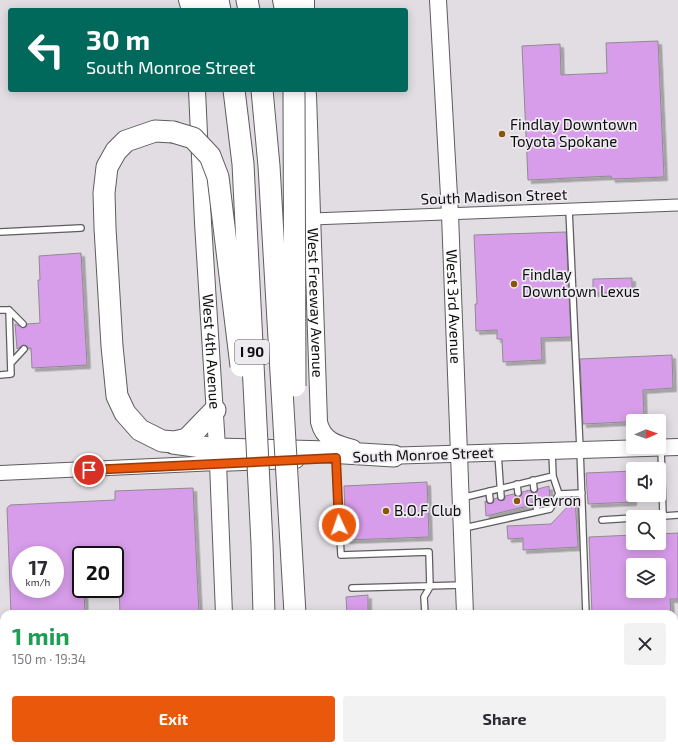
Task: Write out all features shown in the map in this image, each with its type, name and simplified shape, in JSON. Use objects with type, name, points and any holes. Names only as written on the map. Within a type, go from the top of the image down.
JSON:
[{"type":"highway","points":[[227,92],[243,164]]},
{"type":"highway","name":"I 90","points":[[234,92],[243,164],[262,544],[264,610]]},
{"type":"highway","name":"I 90","points":[[262,92],[270,182],[294,607]]},
{"type":"highway","points":[[294,607],[295,267],[304,92]]},
{"type":"highway","points":[[262,544],[218,177],[210,156],[193,138],[173,132],[155,131],[126,141],[116,150],[107,167],[104,193],[112,346],[117,396],[125,413],[140,430],[162,441],[217,456],[328,452],[394,456]]},
{"type":"highway","points":[[162,441],[175,442],[187,440],[215,410]]},
{"type":"main road","name":"West 3rd Avenue","points":[[438,0],[450,214],[465,610]]},
{"type":"main road","name":"West 4th Avenue","points":[[198,92],[203,223],[215,410],[224,610]]},
{"type":"main road","name":"West Freeway Avenue","points":[[304,92],[312,219],[320,426],[326,438],[333,442],[352,448],[394,456]]},
{"type":"main road","name":"South Monroe Street","points":[[666,447],[678,446]]},
{"type":"main road","name":"South Monroe Street","points":[[217,456],[336,458],[626,448]]},
{"type":"street","name":"South Madison Street","points":[[312,219],[678,205]]},
{"type":"street","name":"South Monroe Street","points":[[0,474],[217,456]]},
{"type":"lane","points":[[569,210],[586,610]]},
{"type":"lane","points":[[0,232],[81,228]]},
{"type":"lane","points":[[0,310],[8,310],[23,324]]},
{"type":"lane","points":[[0,375],[11,374],[12,362],[8,310]]},
{"type":"lane","points":[[12,362],[24,349]]},
{"type":"lane","points":[[462,528],[550,509],[559,494],[553,476],[552,450]]},
{"type":"lane","points":[[498,452],[501,497]]},
{"type":"lane","points":[[660,454],[663,510]]},
{"type":"lane","points":[[336,458],[341,555],[429,552],[430,586],[424,597],[425,610]]},
{"type":"lane","points":[[460,498],[553,476]]},
{"type":"lane","points":[[534,480],[534,489]]},
{"type":"lane","points":[[517,484],[518,493]]},
{"type":"lane","points":[[489,491],[490,500]]},
{"type":"lane","points":[[559,494],[582,493]]},
{"type":"lane","points":[[536,504],[537,512]]},
{"type":"lane","points":[[520,508],[521,515]]},
{"type":"lane","points":[[502,512],[503,519]]},
{"type":"lane","points":[[492,514],[492,522]]},
{"type":"lane","points":[[666,516],[678,515]]},
{"type":"lane","points":[[602,520],[626,518]]},
{"type":"lane","points":[[352,588],[464,585]]},
{"type":"building","points":[[658,41],[664,177],[612,179],[611,176],[528,180],[522,46],[560,44],[561,75],[607,73],[606,43]]},
{"type":"building","points":[[566,232],[571,337],[541,338],[542,360],[503,362],[502,339],[497,339],[497,330],[476,331],[475,304],[477,304],[474,235]]},
{"type":"building","points":[[81,253],[87,365],[32,368],[31,348],[23,345],[17,349],[15,324],[24,328],[27,324],[40,323],[38,280],[40,280],[39,256]]},
{"type":"building","points":[[632,278],[632,292],[593,293],[593,279]]},
{"type":"building","points":[[672,355],[673,388],[643,390],[644,414],[626,414],[626,422],[583,424],[580,359]]},
{"type":"building","points":[[626,471],[626,502],[633,502],[588,504],[586,473]]},
{"type":"building","name":"B.O.F Club","points":[[427,482],[429,537],[346,540],[344,486]]},
{"type":"building","name":"Chevron","points":[[549,486],[550,500],[540,503],[538,500],[535,500],[532,502],[532,505],[486,516],[485,501],[491,504],[494,502],[494,499],[497,498],[502,501],[505,499],[505,496],[514,494],[516,497],[519,497],[522,495],[522,492],[530,490],[532,493],[535,493],[538,489]]},
{"type":"building","points":[[193,488],[199,610],[120,610],[119,598],[124,598],[124,546],[72,546],[72,598],[84,598],[85,610],[11,610],[7,508],[10,505],[115,500],[115,491]]},
{"type":"building","points":[[575,499],[578,547],[523,550],[523,538],[508,539],[507,526],[551,524]]},
{"type":"building","points":[[678,533],[678,599],[670,599],[671,610],[592,610],[589,537],[626,535],[626,550],[666,550],[666,534]]},
{"type":"building","points":[[368,595],[368,610],[347,610],[346,597]]},
{"type":"place","name":"Findlay Downtown Toyota Spokane","points":[[502,134]]},
{"type":"place","name":"Findlay Downtown Lexus","points":[[514,284]]},
{"type":"place","name":"Chevron","points":[[517,501]]},
{"type":"place","name":"B.O.F Club","points":[[386,511]]},
{"type":"route","points":[[89,470],[336,458],[339,525]]}]
